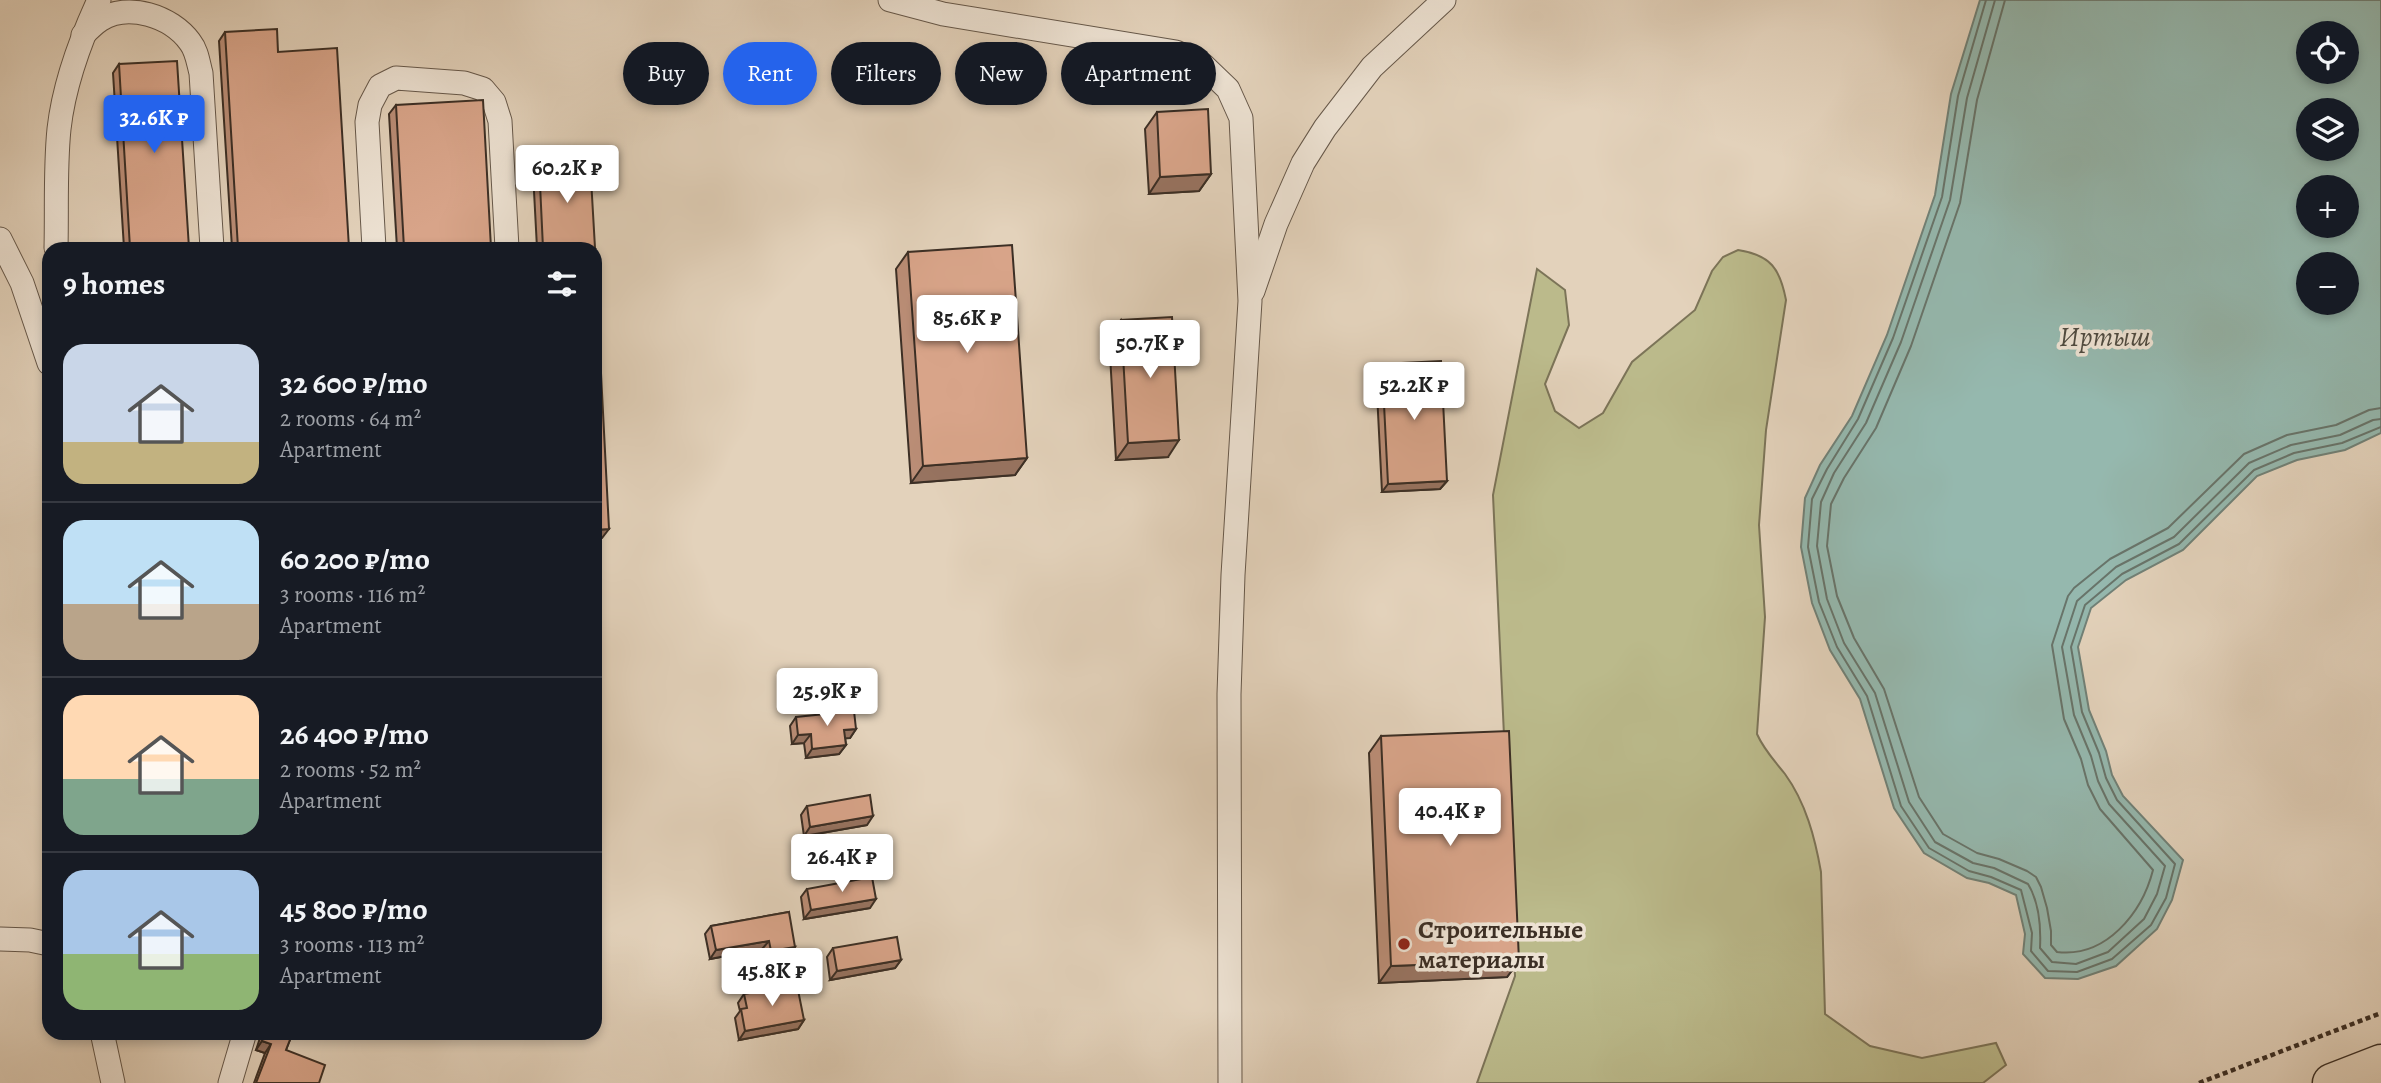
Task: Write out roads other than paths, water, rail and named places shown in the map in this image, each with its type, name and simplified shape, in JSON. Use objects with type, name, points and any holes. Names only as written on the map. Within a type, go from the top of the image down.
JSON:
[{"type":"main road","points":[[2332,1083],[2381,1064]]},
{"type":"lane","points":[[55,242],[60,129],[69,78],[83,35],[99,0]]},
{"type":"lane","points":[[890,0],[943,14],[1176,52],[1203,65],[1228,89],[1241,118],[1250,301],[1233,575],[1229,694],[1230,1083]]},
{"type":"lane","points":[[1250,301],[1276,224],[1303,163],[1318,139],[1372,67],[1444,0]]},
{"type":"lane","points":[[83,35],[100,20],[127,11],[145,13],[161,19],[189,41],[196,53],[201,73],[212,242]]},
{"type":"lane","points":[[374,242],[367,122],[374,94],[380,86],[396,78],[464,83],[483,89],[494,102],[500,121],[507,242]]},
{"type":"lane","points":[[0,239],[22,283],[42,342]]},
{"type":"lane","points":[[0,939],[42,943]]},
{"type":"lane","points":[[104,1040],[113,1083]]},
{"type":"lane","points":[[230,1083],[243,1040]]},
{"type":"water","name":"Иртыш","points":[[1980,0],[2381,0],[2381,433],[2345,450],[2297,460],[2257,476],[2183,550],[2126,580],[2091,608],[2078,647],[2089,710],[2106,751],[2112,775],[2123,796],[2183,860],[2172,900],[2157,929],[2116,966],[2078,979],[2045,978],[2023,954],[2025,934],[2016,895],[1989,883],[1967,878],[1924,853],[1894,808],[1860,699],[1830,650],[1812,603],[1801,547],[1805,498],[1820,465],[1852,416],[1887,335],[1935,195],[1951,94]]},
{"type":"place","name":"Строительные материалы","points":[[1404,944]]}]
